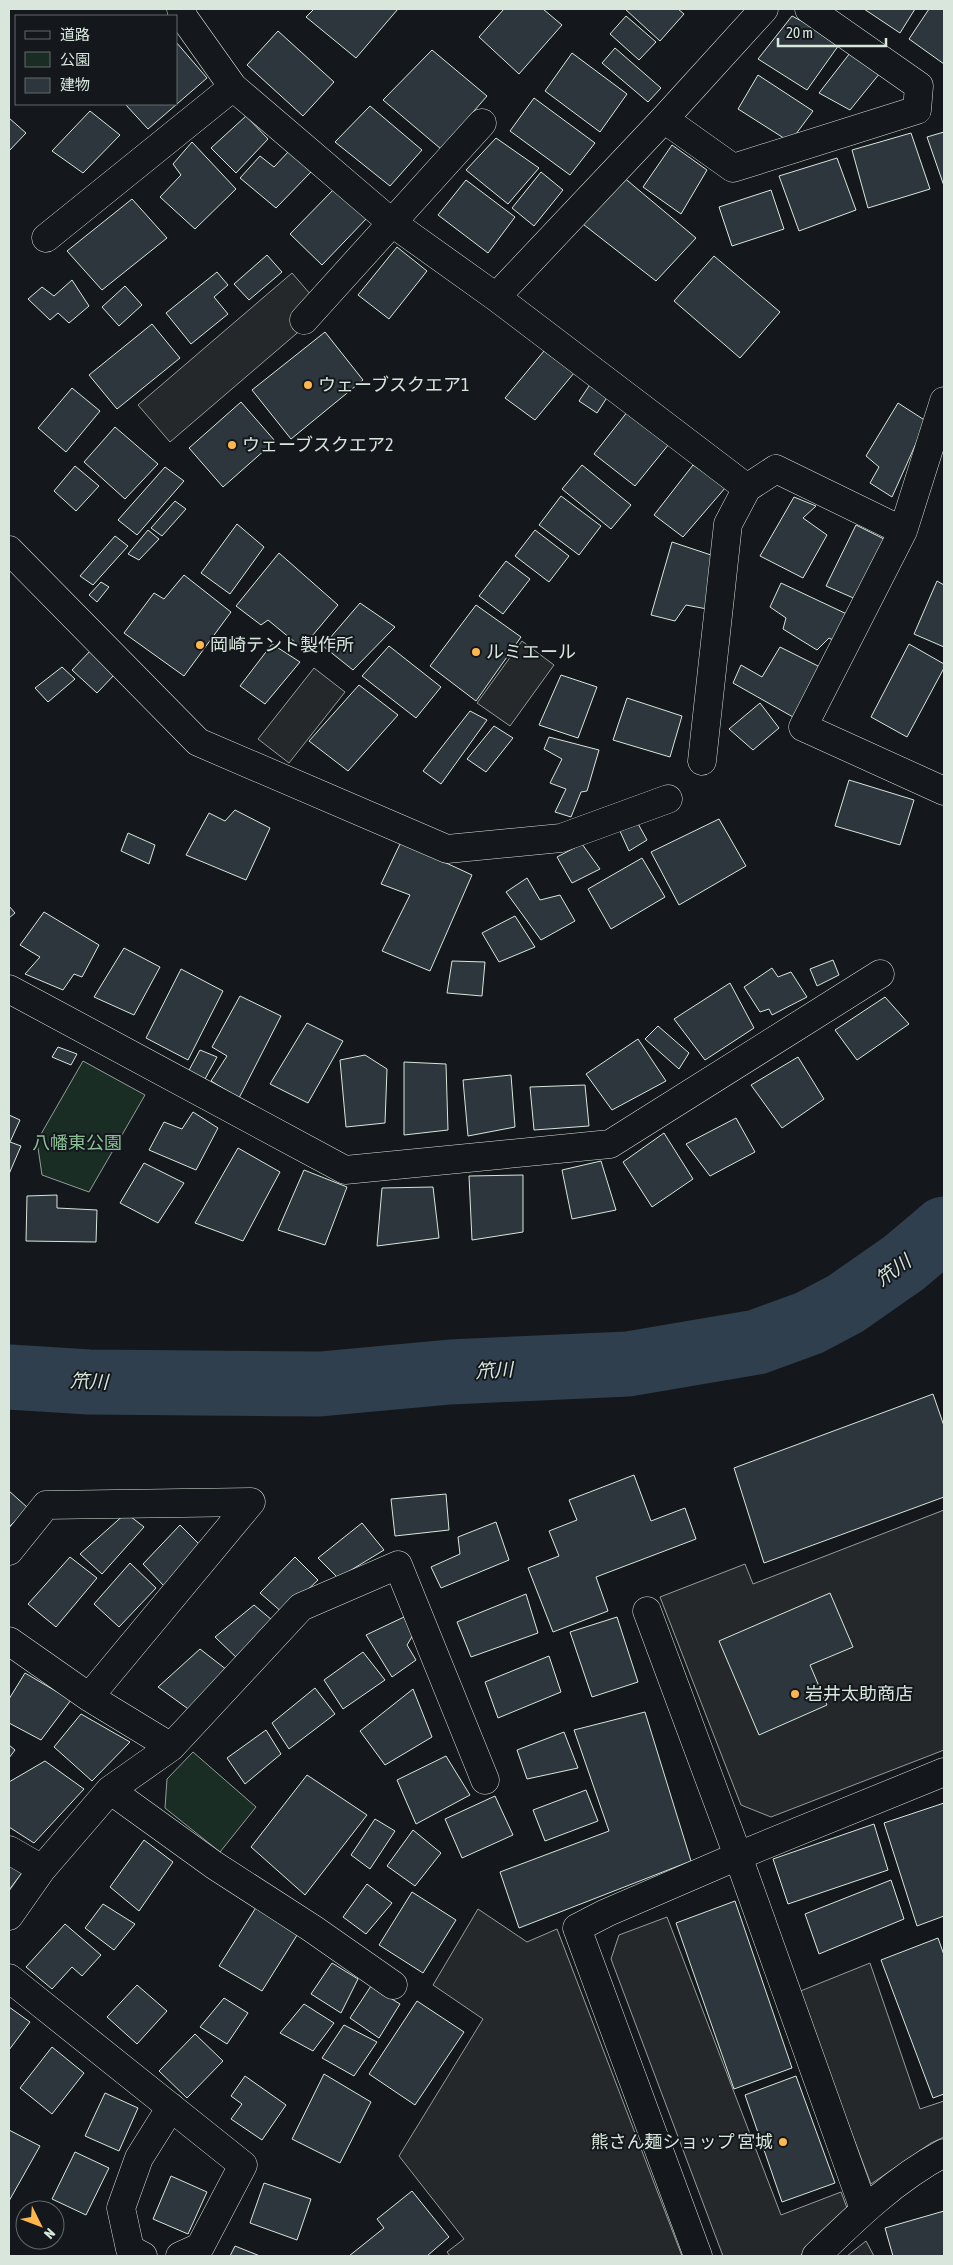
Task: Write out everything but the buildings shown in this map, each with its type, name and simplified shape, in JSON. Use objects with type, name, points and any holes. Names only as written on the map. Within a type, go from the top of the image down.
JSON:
[{"type":"street","points":[[181,9],[184,18],[233,86],[390,222],[496,297],[747,488]]},
{"type":"street","points":[[496,297],[664,120],[764,9]]},
{"type":"street","points":[[664,120],[733,168],[917,110],[919,86],[809,9]]},
{"type":"street","points":[[46,238],[233,86]]},
{"type":"street","points":[[304,320],[390,222],[482,123]]},
{"type":"street","points":[[944,401],[903,531],[803,727],[944,792]]},
{"type":"street","points":[[702,761],[728,524],[747,488],[776,469],[903,531]]},
{"type":"street","points":[[9,550],[198,742],[447,850],[561,838],[668,799]]},
{"type":"street","points":[[9,989],[345,1170],[610,1144],[880,974]]},
{"type":"street","points":[[9,1551],[46,1505],[251,1502],[88,1697]]},
{"type":"street","points":[[9,1916],[42,1869],[110,1790],[171,1747],[301,1607],[398,1565],[485,1780]]},
{"type":"street","points":[[647,1611],[738,1856],[864,2209]]},
{"type":"street","points":[[9,1641],[88,1697],[171,1747]]},
{"type":"street","points":[[698,2256],[576,1928],[606,1913],[738,1856],[944,1772]]},
{"type":"street","points":[[110,1790],[214,1865],[313,1929],[393,1985]]},
{"type":"street","points":[[9,1850],[42,1869]]},
{"type":"street","points":[[9,1978],[243,2166],[200,2247],[180,2256]]},
{"type":"street","points":[[143,2256],[130,2249],[121,2208],[139,2158],[171,2108]]},
{"type":"street","points":[[816,2256],[864,2209],[925,2163],[944,2153]]},
{"type":"green space","name":"八幡東公園","points":[[83,1061],[145,1095],[89,1192],[42,1175],[37,1141]]},
{"type":"green space","points":[[193,1752],[256,1807],[220,1852],[165,1808],[167,1779]]},
{"type":"shaded area","points":[[292,273],[324,310],[170,442],[138,405]]},
{"type":"shaded area","points":[[522,641],[554,665],[510,726],[477,703]]},
{"type":"shaded area","points":[[314,668],[345,692],[289,763],[258,739]]},
{"type":"shaded area","points":[[944,1510],[944,1750],[771,1817],[741,1805],[660,1597],[745,1564],[753,1584]]},
{"type":"shaded area","points":[[478,1909],[527,1942],[557,1929],[682,2256],[450,2256],[447,2252],[464,2239],[399,2156],[483,2019],[433,1985]]},
{"type":"shaded area","points":[[667,1917],[781,2215],[841,2192],[847,2208],[800,2256],[723,2256],[611,1959],[619,1935]]},
{"type":"shaded area","points":[[870,1963],[920,2109],[944,2101],[944,2137],[931,2143],[871,2184],[798,1992]]},
{"type":"shaded area","points":[[866,2241],[874,2256],[847,2256]]},
{"type":"waterway","name":"笊川","points":[[9,1377],[89,1382],[320,1384],[450,1372],[628,1364],[757,1342],[809,1323],[845,1304],[905,1262],[944,1229]]},
{"type":"place","name":"ウェーブスクエア1","points":[[308,385]]},
{"type":"place","name":"ウェーブスクエア2","points":[[232,445]]},
{"type":"place","name":"岡崎テント製作所","points":[[200,645]]},
{"type":"place","name":"ルミエール","points":[[476,652]]},
{"type":"place","name":"岩井太助商店","points":[[795,1694]]},
{"type":"place","name":"熊さん麺ショップ 宮城","points":[[783,2142]]}]
